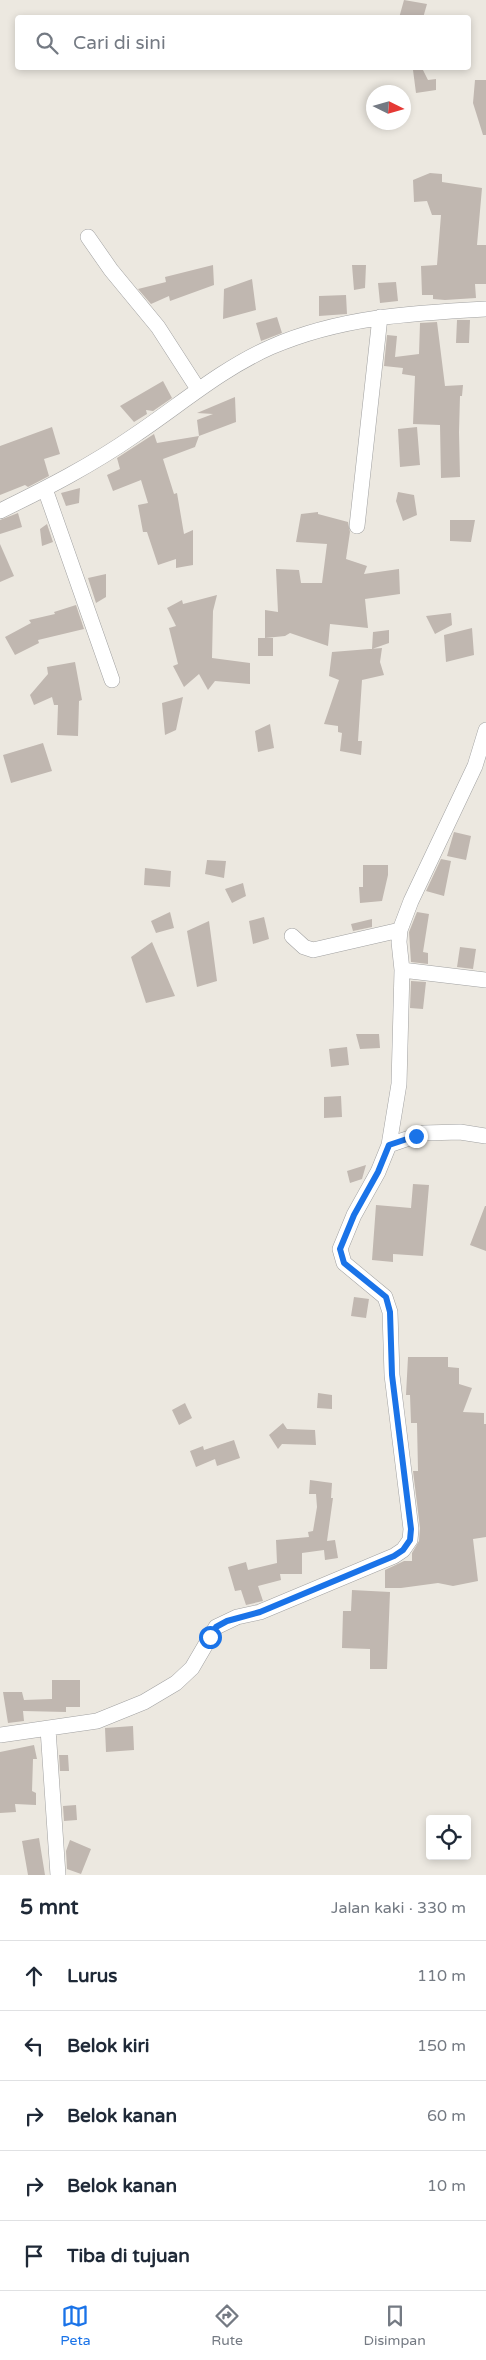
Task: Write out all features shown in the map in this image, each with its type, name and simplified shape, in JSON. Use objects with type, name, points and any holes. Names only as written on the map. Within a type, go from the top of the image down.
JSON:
[{"type":"street","points":[[88,237],[114,275],[158,327],[198,389]]},
{"type":"street","points":[[0,511],[76,473],[134,436],[198,389],[271,347],[343,323],[380,317],[486,310]]},
{"type":"street","points":[[357,526],[380,317]]},
{"type":"street","points":[[45,489],[112,680]]},
{"type":"street","points":[[0,1735],[97,1721],[144,1702],[176,1683],[192,1668],[216,1627],[237,1617],[260,1612],[394,1556],[403,1550],[410,1540],[411,1515],[392,1375],[390,1312],[386,1297],[346,1265],[340,1252],[342,1239],[378,1172],[389,1145],[399,1084],[402,970],[398,942],[400,930],[411,901],[475,766],[486,730]]},
{"type":"street","points":[[292,936],[304,948],[313,950],[400,930]]},
{"type":"street","points":[[402,970],[486,980]]},
{"type":"street","points":[[389,1145],[424,1133],[460,1132],[486,1136]]},
{"type":"street","points":[[48,1729],[58,1875]]},
{"type":"building","points":[[404,0],[427,4],[424,15],[400,15]]},
{"type":"building","points":[[413,70],[423,70],[428,80],[436,79],[436,90],[416,93]]},
{"type":"building","points":[[475,80],[486,80],[486,135],[483,135],[473,103]]},
{"type":"building","points":[[430,173],[442,174],[442,182],[482,188],[477,245],[486,245],[486,284],[475,284],[476,298],[445,300],[433,299],[433,295],[422,295],[421,266],[437,265],[441,215],[432,215],[427,201],[414,202],[413,180]]},
{"type":"building","points":[[213,265],[214,285],[170,301],[169,296],[151,304],[138,289],[166,282],[165,277]]},
{"type":"building","points":[[352,265],[366,265],[365,288],[354,290]]},
{"type":"building","points":[[252,279],[256,310],[223,319],[224,289]]},
{"type":"building","points":[[396,282],[398,301],[380,303],[378,283]]},
{"type":"building","points":[[346,295],[347,314],[319,316],[319,296]]},
{"type":"building","points":[[277,317],[282,333],[261,341],[256,323]]},
{"type":"building","points":[[457,320],[470,320],[469,343],[456,343]]},
{"type":"building","points":[[437,322],[445,386],[463,385],[462,396],[460,396],[460,477],[441,478],[440,425],[413,424],[415,376],[402,374],[403,368],[384,366],[387,335],[397,336],[395,357],[419,354],[420,323]]},
{"type":"building","points":[[163,381],[172,398],[153,411],[146,410],[147,414],[134,422],[120,406]]},
{"type":"building","points":[[235,397],[236,422],[199,436],[197,420],[213,414],[197,413]]},
{"type":"building","points":[[52,427],[60,454],[44,459],[49,476],[28,487],[25,485],[0,495],[0,446]]},
{"type":"building","points":[[417,427],[420,465],[400,467],[398,429]]},
{"type":"building","points":[[154,434],[157,443],[199,436],[195,447],[163,459],[174,494],[177,493],[184,534],[193,530],[193,565],[176,568],[176,559],[158,565],[147,532],[143,532],[138,505],[148,503],[141,480],[113,491],[107,475],[120,469],[117,458]]},
{"type":"building","points":[[80,488],[79,503],[66,506],[61,493]]},
{"type":"building","points":[[398,492],[414,495],[417,515],[403,521],[396,501]]},
{"type":"building","points":[[318,512],[318,514],[348,522],[350,532],[346,559],[367,566],[364,574],[399,569],[400,594],[365,599],[368,628],[330,624],[328,646],[290,633],[285,636],[265,638],[265,610],[278,612],[276,569],[299,570],[301,583],[322,583],[327,544],[296,542],[301,514]]},
{"type":"building","points":[[18,513],[22,527],[0,534],[0,520]]},
{"type":"building","points":[[450,520],[475,520],[471,542],[450,541]]},
{"type":"building","points":[[47,524],[53,542],[42,546],[40,529]]},
{"type":"building","points":[[0,544],[14,576],[0,582]]},
{"type":"building","points":[[106,574],[106,597],[96,603],[88,578]]},
{"type":"building","points":[[217,595],[213,611],[212,658],[250,663],[250,684],[215,681],[208,690],[199,674],[184,687],[173,666],[178,664],[169,628],[176,626],[167,608],[182,600],[183,604]]},
{"type":"building","points":[[76,605],[84,629],[38,640],[39,643],[15,655],[5,637],[31,623],[29,620],[55,614],[54,612]]},
{"type":"building","points":[[451,613],[452,625],[435,634],[426,616]]},
{"type":"building","points":[[472,628],[474,655],[446,662],[444,635]]},
{"type":"building","points":[[389,630],[389,643],[372,649],[373,632]]},
{"type":"building","points":[[258,638],[273,638],[273,656],[258,656]]},
{"type":"building","points":[[382,648],[380,662],[384,675],[362,680],[358,741],[362,741],[361,755],[340,751],[342,733],[338,732],[338,726],[324,724],[339,680],[329,676],[332,652]]},
{"type":"building","points":[[75,662],[82,700],[79,701],[78,736],[57,735],[58,705],[54,705],[52,697],[34,705],[30,695],[48,674],[47,667]]},
{"type":"building","points":[[183,697],[176,730],[165,735],[162,703]]},
{"type":"building","points":[[270,724],[274,748],[258,752],[255,731]]},
{"type":"building","points":[[43,743],[52,771],[11,783],[3,755]]},
{"type":"building","points":[[454,832],[471,836],[466,860],[447,856]]},
{"type":"building","points":[[441,859],[451,861],[444,896],[426,891]]},
{"type":"building","points":[[207,860],[226,861],[224,878],[205,874]]},
{"type":"building","points":[[363,865],[388,865],[388,875],[382,901],[360,903],[359,887],[363,887]]},
{"type":"building","points":[[145,868],[171,871],[170,887],[144,885]]},
{"type":"building","points":[[243,883],[246,896],[232,903],[225,889]]},
{"type":"building","points":[[170,912],[174,928],[156,933],[151,921]]},
{"type":"building","points":[[417,912],[429,914],[423,952],[428,953],[428,964],[411,962],[409,932]]},
{"type":"building","points":[[264,917],[269,939],[253,944],[249,921]]},
{"type":"building","points":[[372,919],[372,927],[353,931],[351,924]]},
{"type":"building","points":[[209,921],[217,981],[197,987],[187,931]]},
{"type":"building","points":[[152,942],[175,996],[146,1003],[131,957]]},
{"type":"building","points":[[460,947],[476,949],[473,969],[457,967]]},
{"type":"building","points":[[411,981],[426,982],[423,1009],[410,1008]]},
{"type":"building","points":[[356,1034],[379,1034],[380,1048],[360,1049]]},
{"type":"building","points":[[347,1047],[349,1065],[331,1067],[329,1049]]},
{"type":"building","points":[[341,1096],[342,1117],[324,1118],[324,1097]]},
{"type":"building","points":[[366,1165],[362,1179],[350,1183],[347,1171]]},
{"type":"building","points":[[413,1184],[429,1185],[423,1256],[393,1254],[393,1262],[372,1260],[376,1205],[411,1208]]},
{"type":"building","points":[[486,1206],[486,1251],[470,1245]]},
{"type":"building","points":[[354,1297],[369,1299],[366,1318],[351,1316]]},
{"type":"building","points":[[408,1357],[448,1357],[448,1367],[459,1368],[459,1384],[472,1388],[463,1412],[484,1413],[484,1424],[486,1424],[486,1537],[473,1539],[478,1581],[453,1586],[438,1583],[401,1588],[385,1588],[385,1570],[404,1561],[412,1561],[412,1553],[419,1541],[420,1528],[413,1471],[418,1471],[417,1423],[411,1423],[410,1395],[406,1395]]},
{"type":"building","points":[[318,1393],[332,1395],[332,1409],[317,1408]]},
{"type":"building","points":[[185,1403],[192,1418],[179,1425],[172,1410]]},
{"type":"building","points":[[283,1423],[287,1429],[315,1430],[316,1445],[282,1444],[278,1449],[269,1435]]},
{"type":"building","points":[[234,1440],[240,1458],[217,1466],[215,1459],[196,1467],[190,1451],[203,1446],[204,1450]]},
{"type":"building","points":[[310,1480],[332,1483],[331,1498],[333,1498],[327,1541],[335,1540],[338,1558],[325,1560],[324,1550],[302,1553],[302,1574],[280,1574],[281,1580],[258,1586],[263,1601],[246,1605],[241,1590],[235,1591],[228,1567],[246,1562],[248,1570],[277,1563],[276,1540],[309,1537],[308,1532],[313,1531],[317,1507],[316,1494],[309,1494]]},
{"type":"building","points":[[352,1590],[390,1592],[387,1669],[370,1669],[370,1649],[342,1648],[343,1611],[351,1611]]},
{"type":"building","points":[[52,1680],[80,1680],[80,1707],[66,1707],[66,1712],[23,1711],[24,1721],[8,1723],[3,1692],[22,1692],[24,1700],[52,1699]]},
{"type":"building","points":[[133,1726],[134,1750],[106,1752],[105,1728]]},
{"type":"building","points":[[34,1745],[37,1759],[33,1759],[32,1791],[36,1793],[36,1805],[15,1804],[16,1812],[0,1813],[0,1752]]},
{"type":"building","points":[[59,1755],[68,1755],[69,1771],[60,1771]]},
{"type":"building","points":[[76,1805],[77,1820],[64,1821],[63,1806]]},
{"type":"building","points":[[39,1838],[45,1875],[28,1875],[22,1841]]},
{"type":"building","points":[[70,1840],[91,1849],[81,1874],[67,1869],[66,1851]]},
{"type":"route","points":[[210,1637],[216,1627],[227,1621],[260,1612],[394,1556],[403,1550],[410,1540],[411,1515],[392,1375],[390,1312],[386,1297],[344,1263],[340,1244],[386,1156],[389,1145],[416,1136]]}]
